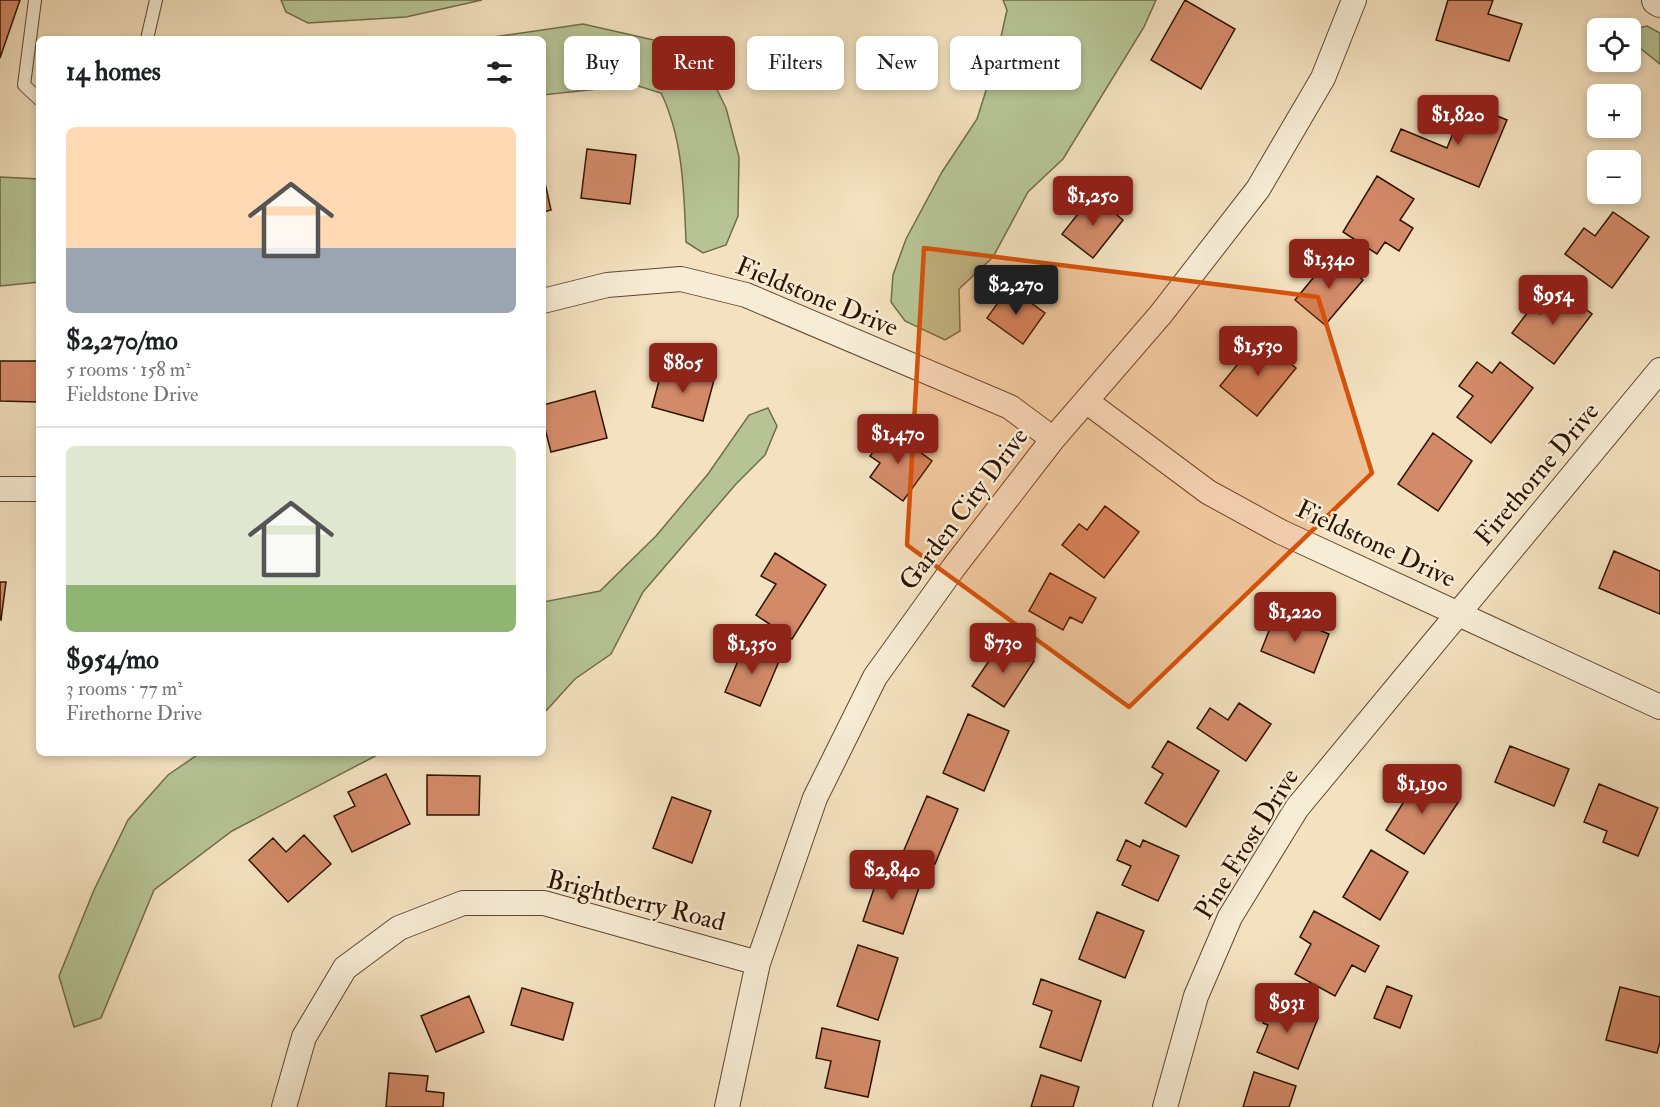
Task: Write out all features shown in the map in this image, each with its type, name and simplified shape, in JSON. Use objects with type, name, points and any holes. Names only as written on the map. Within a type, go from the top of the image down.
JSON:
[{"type":"street","name":"Garden City Drive","points":[[727,1107],[758,963],[815,798],[875,677],[954,567],[1053,439],[1161,314],[1258,189],[1323,78],[1354,0]]},
{"type":"street","name":"Fieldstone Drive","points":[[546,301],[607,285],[681,279],[746,295],[1010,407],[1053,439]]},
{"type":"street","name":"Firethorne Drive","points":[[1457,614],[1660,370]]},
{"type":"street","name":"Fieldstone Drive","points":[[1086,401],[1208,492],[1281,532],[1660,707]]},
{"type":"street","points":[[0,489],[36,489]]},
{"type":"street","name":"Pine Frost Drive","points":[[1165,1107],[1196,996],[1230,917],[1297,808],[1457,614]]},
{"type":"street","name":"Brightberry Road","points":[[284,1107],[304,1037],[345,968],[399,928],[463,903],[544,903],[758,963]]},
{"type":"lane","points":[[35,0],[24,85],[36,96]]},
{"type":"lane","points":[[148,36],[156,0]]},
{"type":"highlighted area","points":[[924,248],[1318,297],[1372,473],[1129,707],[907,545]]},
{"type":"green space","points":[[281,0],[482,0],[406,17],[308,23],[286,12]]},
{"type":"green space","points":[[1003,0],[1156,0],[1144,27],[1063,159],[1028,192],[993,257],[959,289],[960,331],[945,340],[905,321],[891,302],[893,275],[906,239],[942,172],[977,119],[986,90],[1081,90],[1081,36],[1001,36],[1007,10]]},
{"type":"green space","points":[[583,24],[636,36],[564,36],[564,90],[589,90],[546,95],[546,36],[501,36]]},
{"type":"green space","points":[[1647,26],[1660,33],[1660,64],[1641,49],[1641,28]]},
{"type":"green space","points":[[640,37],[652,40],[652,90],[717,90],[726,108],[739,157],[738,216],[726,245],[703,253],[686,242],[678,147],[674,128],[661,93],[640,87]]},
{"type":"green space","points":[[0,177],[36,179],[36,282],[0,286]]},
{"type":"green space","points":[[768,408],[777,426],[765,455],[736,484],[643,592],[611,654],[575,679],[546,711],[546,601],[600,591],[656,536],[708,474],[749,415]]},
{"type":"green space","points":[[196,756],[375,756],[232,831],[154,890],[101,1018],[74,1027],[59,976],[94,890],[128,820],[168,775]]},
{"type":"building","points":[[0,0],[20,0],[0,58]]},
{"type":"building","points":[[1185,0],[1235,29],[1201,89],[1151,60]]},
{"type":"building","points":[[1448,0],[1493,0],[1488,14],[1522,24],[1509,61],[1436,40]]},
{"type":"building","points":[[1465,103],[1507,120],[1479,187],[1391,151],[1401,129],[1447,148]]},
{"type":"building","points":[[587,149],[636,155],[630,204],[581,198]]},
{"type":"building","points":[[1377,176],[1414,199],[1400,220],[1413,228],[1399,251],[1385,242],[1377,254],[1343,232]]},
{"type":"building","points":[[546,188],[551,210],[546,211]]},
{"type":"building","points":[[1093,195],[1123,220],[1093,258],[1062,234]]},
{"type":"building","points":[[1613,212],[1649,237],[1612,288],[1565,254],[1584,228],[1595,236]]},
{"type":"building","points":[[1332,255],[1363,280],[1325,325],[1295,300]]},
{"type":"building","points":[[1009,287],[1045,313],[1023,344],[987,318]]},
{"type":"building","points":[[1559,289],[1592,314],[1554,364],[1512,333],[1531,308],[1540,314]]},
{"type":"building","points":[[1259,338],[1296,368],[1257,416],[1220,386]]},
{"type":"building","points":[[0,361],[36,361],[36,402],[0,401]]},
{"type":"building","points":[[1477,362],[1492,373],[1500,362],[1533,388],[1491,443],[1457,417],[1473,396],[1459,386]]},
{"type":"building","points":[[663,366],[714,380],[703,421],[652,407]]},
{"type":"building","points":[[595,391],[607,438],[551,452],[546,433],[546,404]]},
{"type":"building","points":[[889,429],[932,461],[903,501],[870,477],[880,463],[870,456]]},
{"type":"building","points":[[1433,433],[1472,461],[1438,511],[1398,484]]},
{"type":"building","points":[[1105,506],[1139,532],[1104,578],[1062,545],[1079,524],[1087,530]]},
{"type":"building","points":[[1614,551],[1660,571],[1660,614],[1599,588]]},
{"type":"building","points":[[775,553],[826,585],[792,639],[756,615],[776,584],[761,576]]},
{"type":"building","points":[[1050,573],[1096,598],[1082,623],[1070,617],[1063,630],[1029,611]]},
{"type":"building","points":[[0,582],[6,582],[1,620],[0,619]]},
{"type":"building","points":[[1276,613],[1329,634],[1314,673],[1261,651]]},
{"type":"building","points":[[1003,640],[1034,661],[1004,707],[972,686]]},
{"type":"building","points":[[745,644],[780,659],[760,706],[725,692]]},
{"type":"building","points":[[1239,703],[1271,724],[1246,761],[1197,728],[1210,708],[1228,720]]},
{"type":"building","points":[[968,714],[1009,731],[984,791],[943,773]]},
{"type":"building","points":[[1168,741],[1219,771],[1186,827],[1145,803],[1163,774],[1152,767]]},
{"type":"building","points":[[1510,746],[1569,769],[1554,806],[1495,782]]},
{"type":"building","points":[[386,774],[410,824],[352,852],[334,816],[355,806],[348,792]]},
{"type":"building","points":[[427,775],[480,776],[479,815],[427,815]]},
{"type":"building","points":[[1420,776],[1459,801],[1424,854],[1386,830]]},
{"type":"building","points":[[1599,784],[1658,808],[1638,856],[1603,842],[1607,831],[1584,822]]},
{"type":"building","points":[[927,796],[958,809],[935,864],[904,850]]},
{"type":"building","points":[[672,797],[711,811],[692,863],[653,848]]},
{"type":"building","points":[[304,835],[331,864],[288,902],[249,860],[273,838],[286,852]]},
{"type":"building","points":[[1126,840],[1140,847],[1143,840],[1179,856],[1158,901],[1122,885],[1131,866],[1117,860]]},
{"type":"building","points":[[1371,850],[1408,872],[1380,920],[1343,897]]},
{"type":"building","points":[[881,868],[921,882],[903,934],[863,921]]},
{"type":"building","points":[[1314,911],[1379,946],[1365,972],[1352,965],[1335,996],[1295,974],[1311,944],[1300,937]]},
{"type":"building","points":[[1097,912],[1144,931],[1125,978],[1079,959]]},
{"type":"building","points":[[858,945],[898,958],[878,1020],[837,1006]]},
{"type":"building","points":[[1041,979],[1101,1001],[1081,1061],[1040,1047],[1052,1011],[1033,1004]]},
{"type":"building","points":[[1387,986],[1412,996],[1400,1028],[1374,1018]]},
{"type":"building","points":[[1620,987],[1660,997],[1660,1042],[1657,1053],[1606,1040]]},
{"type":"building","points":[[522,988],[573,1003],[563,1040],[511,1025]]},
{"type":"building","points":[[469,996],[484,1032],[436,1052],[421,1016]]},
{"type":"building","points":[[1272,999],[1318,1018],[1298,1069],[1257,1052],[1268,1025],[1263,1023]]},
{"type":"building","points":[[822,1028],[880,1041],[868,1097],[825,1088],[831,1061],[816,1058]]},
{"type":"building","points":[[1254,1072],[1296,1086],[1289,1107],[1243,1107]]},
{"type":"building","points":[[389,1073],[428,1076],[426,1091],[444,1093],[443,1107],[386,1107]]},
{"type":"building","points":[[1041,1075],[1079,1087],[1073,1107],[1031,1107]]}]
